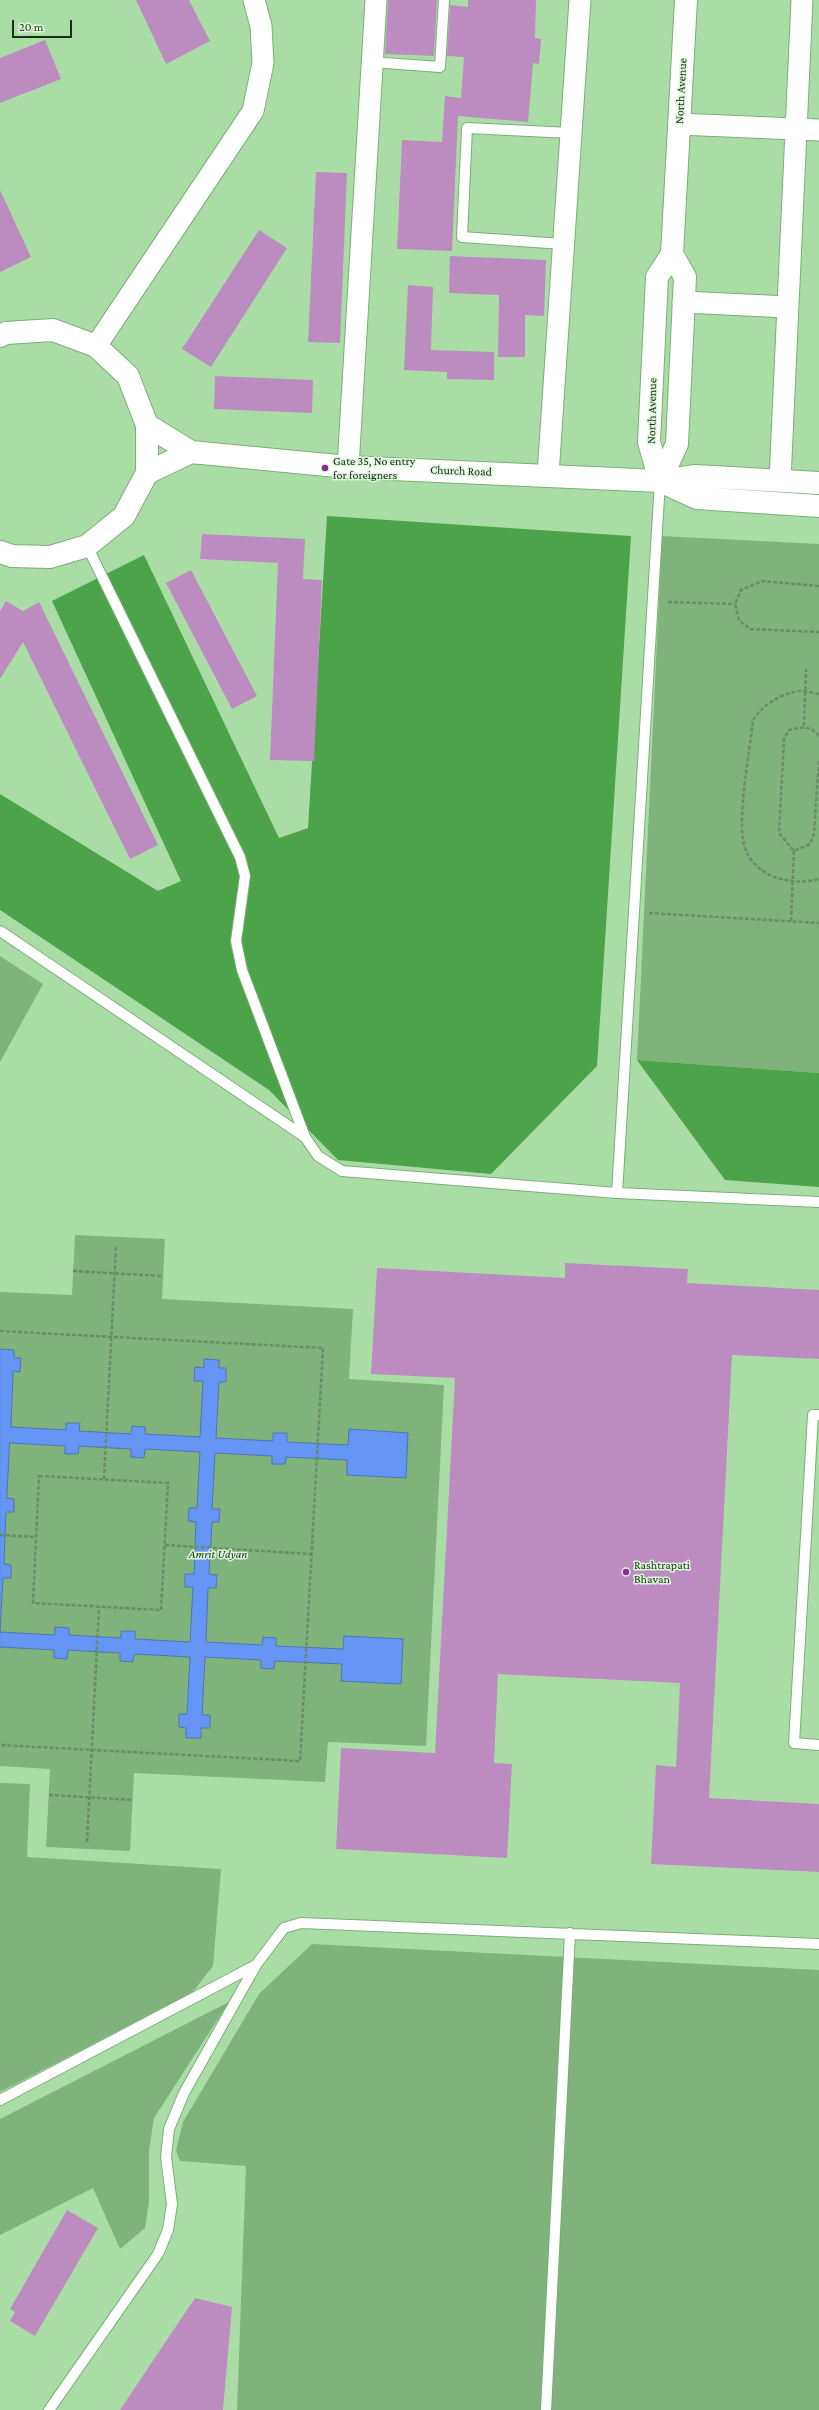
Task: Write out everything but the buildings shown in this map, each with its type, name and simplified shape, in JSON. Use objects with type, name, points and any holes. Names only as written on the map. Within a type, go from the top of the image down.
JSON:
[{"type":"street","points":[[96,346],[253,111],[263,63],[261,26],[254,0]]},
{"type":"street","points":[[348,467],[376,0]]},
{"type":"street","points":[[548,475],[580,0]]},
{"type":"street","name":"North Avenue","points":[[660,481],[649,442],[657,277],[672,254],[686,0]]},
{"type":"street","points":[[780,480],[802,0]]},
{"type":"street","points":[[679,124],[819,130]]},
{"type":"street","name":"North Avenue","points":[[660,481],[677,444],[685,277],[672,254]]},
{"type":"street","points":[[684,302],[788,307]]},
{"type":"street","points":[[0,552],[12,556],[50,557],[87,546],[124,516],[147,473],[147,425],[128,376],[96,346],[53,330],[2,332]]},
{"type":"street","name":"Church Road","points":[[147,425],[191,452],[348,467],[660,481],[696,476],[819,483]]},
{"type":"street","points":[[147,473],[191,452]]},
{"type":"street","name":"Church Road","points":[[660,481],[697,498],[819,506]]},
{"type":"lane","points":[[372,62],[440,67],[444,0]]},
{"type":"lane","points":[[563,244],[462,237],[467,128],[571,133]]},
{"type":"lane","points":[[617,1192],[660,481]]},
{"type":"lane","points":[[87,546],[240,857],[246,876],[236,941],[242,970],[306,1137],[318,1156],[342,1171],[617,1192],[819,1202]]},
{"type":"lane","points":[[0,931],[306,1137]]},
{"type":"lane","points":[[819,1415],[813,1415],[794,1743],[819,1744]]},
{"type":"lane","points":[[49,2410],[158,2254],[168,2230],[172,2204],[166,2157],[170,2129],[184,2093],[256,1965],[284,1928],[301,1922],[819,1944]]},
{"type":"lane","points":[[546,2410],[570,1933]]},
{"type":"lane","points":[[0,2100],[256,1965]]},
{"type":"path","points":[[819,586],[762,581],[741,590],[735,604],[739,620],[750,630],[819,632]]},
{"type":"path","points":[[652,601],[735,604]]},
{"type":"path","points":[[804,727],[806,669]]},
{"type":"path","points":[[819,694],[801,691],[780,697],[761,709],[753,720],[742,824],[744,845],[754,864],[771,876],[793,882],[807,882],[819,879]]},
{"type":"path","points":[[791,921],[794,851],[779,833],[784,739],[789,730],[804,727],[813,729],[819,736]]},
{"type":"path","points":[[794,851],[810,844],[814,834],[819,760]]},
{"type":"path","points":[[635,912],[819,923]]},
{"type":"path","points":[[104,1479],[116,1246]]},
{"type":"path","points":[[73,1271],[163,1276]]},
{"type":"path","points":[[0,1331],[323,1348],[300,1761],[0,1745]]},
{"type":"path","points":[[39,1476],[104,1479],[168,1483],[162,1610],[32,1603],[39,1476]]},
{"type":"path","points":[[0,1535],[36,1537]]},
{"type":"path","points":[[165,1546],[311,1554]]},
{"type":"path","points":[[87,1842],[99,1607]]},
{"type":"path","points":[[49,1795],[133,1800]]},
{"type":"green space","points":[[327,516],[631,536],[597,1066],[491,1174],[338,1160],[269,1090],[0,910],[0,794],[158,891],[181,881],[52,601],[144,555],[279,838],[308,828]]},
{"type":"green space","points":[[662,536],[819,544],[819,1073],[637,1060]]},
{"type":"green space","points":[[0,956],[43,984],[0,1062]]},
{"type":"green space","points":[[637,1060],[819,1073],[819,1187],[725,1180]]},
{"type":"green space","name":"Amrit Udyan","points":[[75,1235],[165,1239],[162,1299],[353,1309],[349,1379],[444,1385],[426,1746],[328,1742],[325,1782],[134,1773],[130,1851],[46,1847],[50,1769],[0,1766],[0,1292],[72,1295]]},
{"type":"green space","points":[[0,1783],[30,1784],[27,1857],[221,1869],[213,1966],[192,1993],[0,2092]]},
{"type":"green space","points":[[312,1944],[819,1970],[819,2410],[237,2410],[246,2166],[180,2161],[176,2150],[183,2122],[259,1994]]},
{"type":"green space","points":[[229,2002],[154,2118],[149,2151],[149,2201],[145,2228],[120,2249],[93,2188],[0,2235],[0,2119]]},
{"type":"water","points":[[0,1349],[14,1350],[14,1358],[21,1358],[20,1372],[13,1371],[11,1427],[66,1430],[66,1423],[80,1423],[79,1431],[131,1434],[132,1426],[145,1427],[145,1434],[200,1437],[203,1381],[194,1381],[195,1367],[204,1368],[204,1359],[219,1360],[219,1368],[226,1368],[226,1382],[219,1382],[216,1438],[273,1441],[273,1433],[287,1433],[287,1442],[348,1445],[349,1429],[408,1433],[406,1478],[347,1475],[347,1460],[286,1457],[285,1464],[272,1464],[272,1456],[215,1453],[212,1509],[220,1509],[219,1522],[212,1522],[209,1574],[217,1575],[216,1588],[208,1588],[206,1642],[262,1645],[263,1637],[276,1638],[276,1646],[343,1649],[344,1636],[403,1639],[401,1684],[341,1681],[342,1664],[275,1661],[274,1669],[261,1668],[261,1660],[205,1657],[202,1715],[210,1715],[210,1728],[201,1728],[201,1738],[186,1738],[186,1728],[179,1727],[179,1714],[187,1714],[190,1657],[134,1654],[133,1662],[120,1661],[120,1653],[68,1650],[67,1659],[54,1658],[54,1650],[0,1647]],"holes":[[[10,1443],[65,1446],[65,1454],[78,1454],[79,1446],[131,1449],[131,1457],[144,1458],[145,1449],[200,1452],[197,1508],[189,1508],[188,1521],[196,1522],[194,1574],[185,1574],[185,1587],[193,1587],[190,1642],[135,1639],[135,1631],[121,1631],[121,1638],[69,1635],[69,1628],[55,1627],[55,1635],[0,1632],[3,1578],[11,1578],[11,1565],[4,1564],[6,1512],[14,1512],[14,1499],[7,1498]]]},
{"type":"place","name":"Gate 35, No entry for foreigners","points":[[325,468]]},
{"type":"place","name":"Rashtrapati Bhavan","points":[[626,1572]]}]
